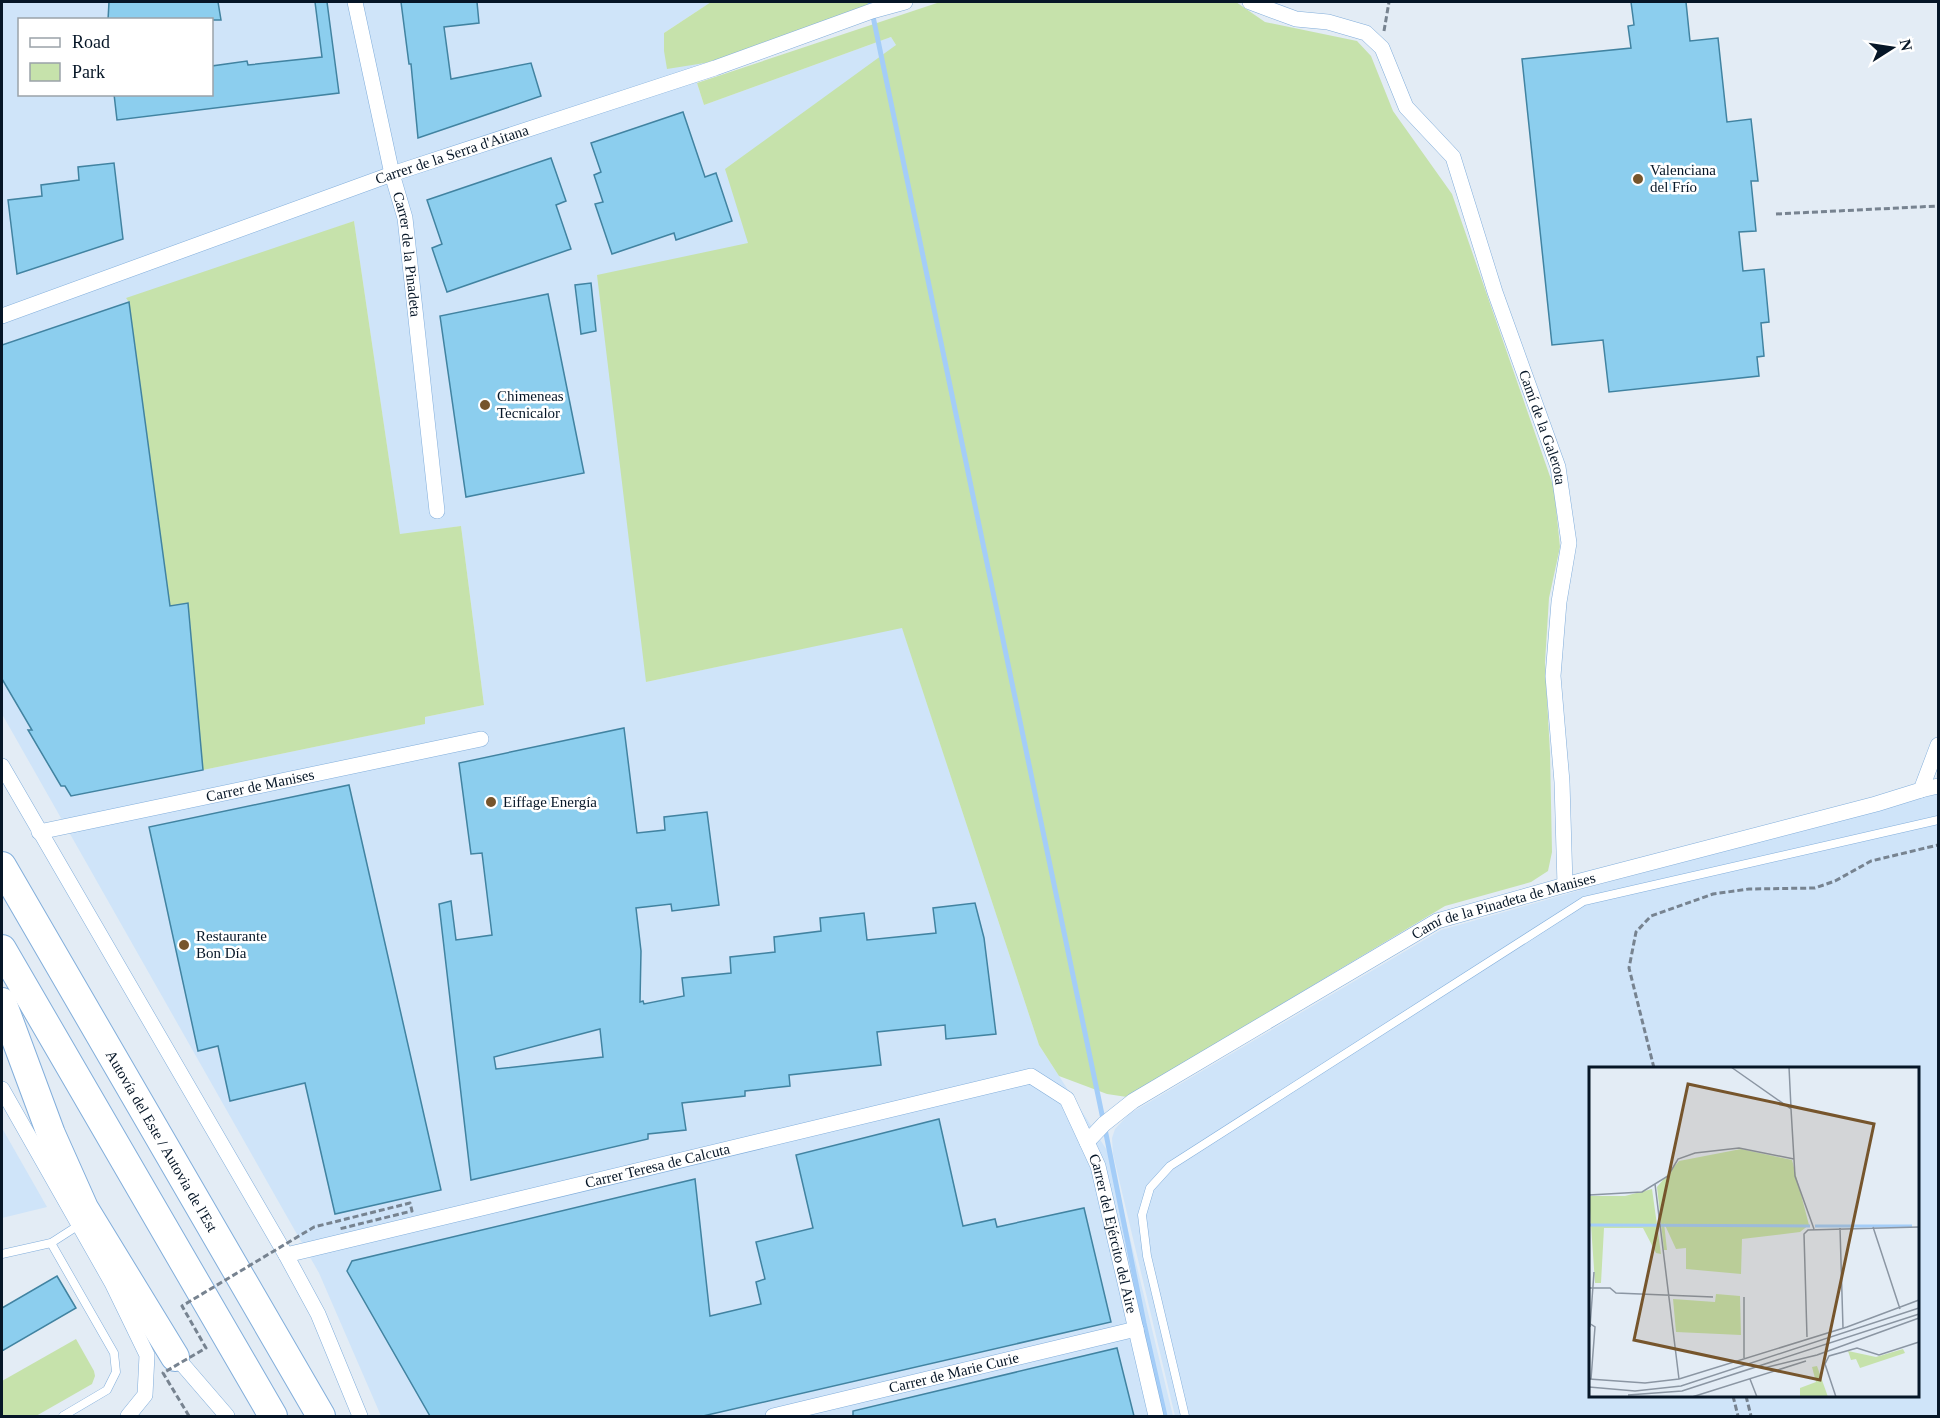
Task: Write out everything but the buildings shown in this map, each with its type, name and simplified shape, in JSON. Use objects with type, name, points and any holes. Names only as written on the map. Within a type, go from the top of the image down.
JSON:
[{"type":"highway","name":"Autovía del Este / Autovia de l'Est","points":[[2,866],[321,1416]]},
{"type":"highway","points":[[2,949],[273,1416]]},
{"type":"highway","points":[[2,1002],[51,1134],[84,1208],[175,1357]]},
{"type":"street","name":"Carrer de la Pinadeta","points":[[355,2],[392,174],[405,218],[437,511]]},
{"type":"street","name":"Carrer de la Serra d'Aitana","points":[[2,316],[392,174],[715,68],[905,2]]},
{"type":"street","points":[[1250,2],[1296,19],[1328,22],[1366,33],[1382,48]]},
{"type":"street","name":"Camí de la Galerota","points":[[1382,48],[1406,107],[1453,157],[1495,292],[1558,467],[1569,543],[1558,602],[1553,676],[1562,782],[1565,885]]},
{"type":"street","name":"Carrer de Manises","points":[[39,832],[482,739]]},
{"type":"street","points":[[1921,790],[1938,745]]},
{"type":"street","points":[[2,766],[286,1255],[318,1314],[360,1416]]},
{"type":"street","name":"Camí de la Pinadeta de Manises","points":[[1088,1142],[1104,1124],[1133,1101],[1437,921],[1938,786]]},
{"type":"street","name":"Carrer Teresa de Calcuta","points":[[286,1255],[1031,1076]]},
{"type":"street","name":"Carrer del Ejército del Aire","points":[[1031,1076],[1067,1099],[1098,1166],[1156,1416]]},
{"type":"street","points":[[2,1089],[112,1283],[147,1355],[145,1395],[128,1416]]},
{"type":"street","points":[[112,1283],[227,1416]]},
{"type":"street","name":"Carrer de Marie Curie","points":[[773,1416],[1136,1329]]},
{"type":"lane","points":[[1185,1416],[1147,1256],[1142,1215],[1150,1188],[1170,1166],[1584,901],[1938,820]]},
{"type":"lane","points":[[2,1254],[51,1244],[79,1226]]},
{"type":"lane","points":[[51,1244],[114,1353],[116,1372],[107,1390],[63,1416]]},
{"type":"path","points":[[1382,48],[1389,2]]},
{"type":"path","points":[[1776,214],[1938,206]]},
{"type":"path","points":[[1654,1067],[1629,968],[1636,932],[1651,916],[1713,894],[1749,888],[1815,888],[1835,881],[1870,861],[1938,845]]},
{"type":"path","points":[[189,1416],[163,1373],[206,1348],[182,1306],[314,1227],[410,1203],[412,1211],[339,1229]]},
{"type":"path","points":[[1733,1397],[1738,1416]]},
{"type":"path","points":[[1746,1397],[1751,1416]]},
{"type":"shaded area","points":[[2,2],[711,2],[664,33],[711,62],[697,83],[704,105],[891,37],[896,45],[748,243],[646,682],[902,627],[1039,1045],[1110,1155],[1173,1416],[381,1416],[319,1273],[2,714]],"holes":[[[354,221],[400,535],[461,526],[484,705],[425,717],[424,724],[203,770],[188,603],[170,606],[129,302]]]},
{"type":"shaded area","points":[[1938,794],[1938,1416],[1175,1416],[1113,1154],[1112,1138],[1115,1129],[1129,1114],[1441,930],[1598,885]]},
{"type":"shaded area","points":[[2,1128],[47,1207],[2,1218]]},
{"type":"green space","points":[[711,2],[880,2],[711,62],[667,69],[664,33]]},
{"type":"green space","points":[[940,2],[1236,2],[1265,22],[1357,41],[1371,56],[1393,111],[1452,194],[1554,488],[1560,547],[1549,598],[1545,662],[1552,852],[1548,871],[1531,882],[1445,906],[1127,1097],[1107,1094],[1059,1076],[1039,1045],[902,628],[646,682],[597,275],[748,243],[725,169],[896,45],[891,37],[704,105],[697,83]]},
{"type":"green space","points":[[354,221],[400,534],[461,526],[484,705],[425,717],[425,724],[203,770],[188,604],[170,606],[129,302],[126,298]]},
{"type":"green space","points":[[76,1339],[94,1371],[92,1384],[36,1416],[2,1416],[2,1381]]},
{"type":"waterway","points":[[870,2],[1165,1416]]},
{"type":"place","name":"Valenciana del Frío","points":[[1638,179]]},
{"type":"place","name":"Chimeneas Tecnicalor","points":[[485,405]]},
{"type":"place","name":"Eiffage Energía","points":[[491,802]]},
{"type":"place","name":"Restaurante Bon Día","points":[[184,945]]}]
